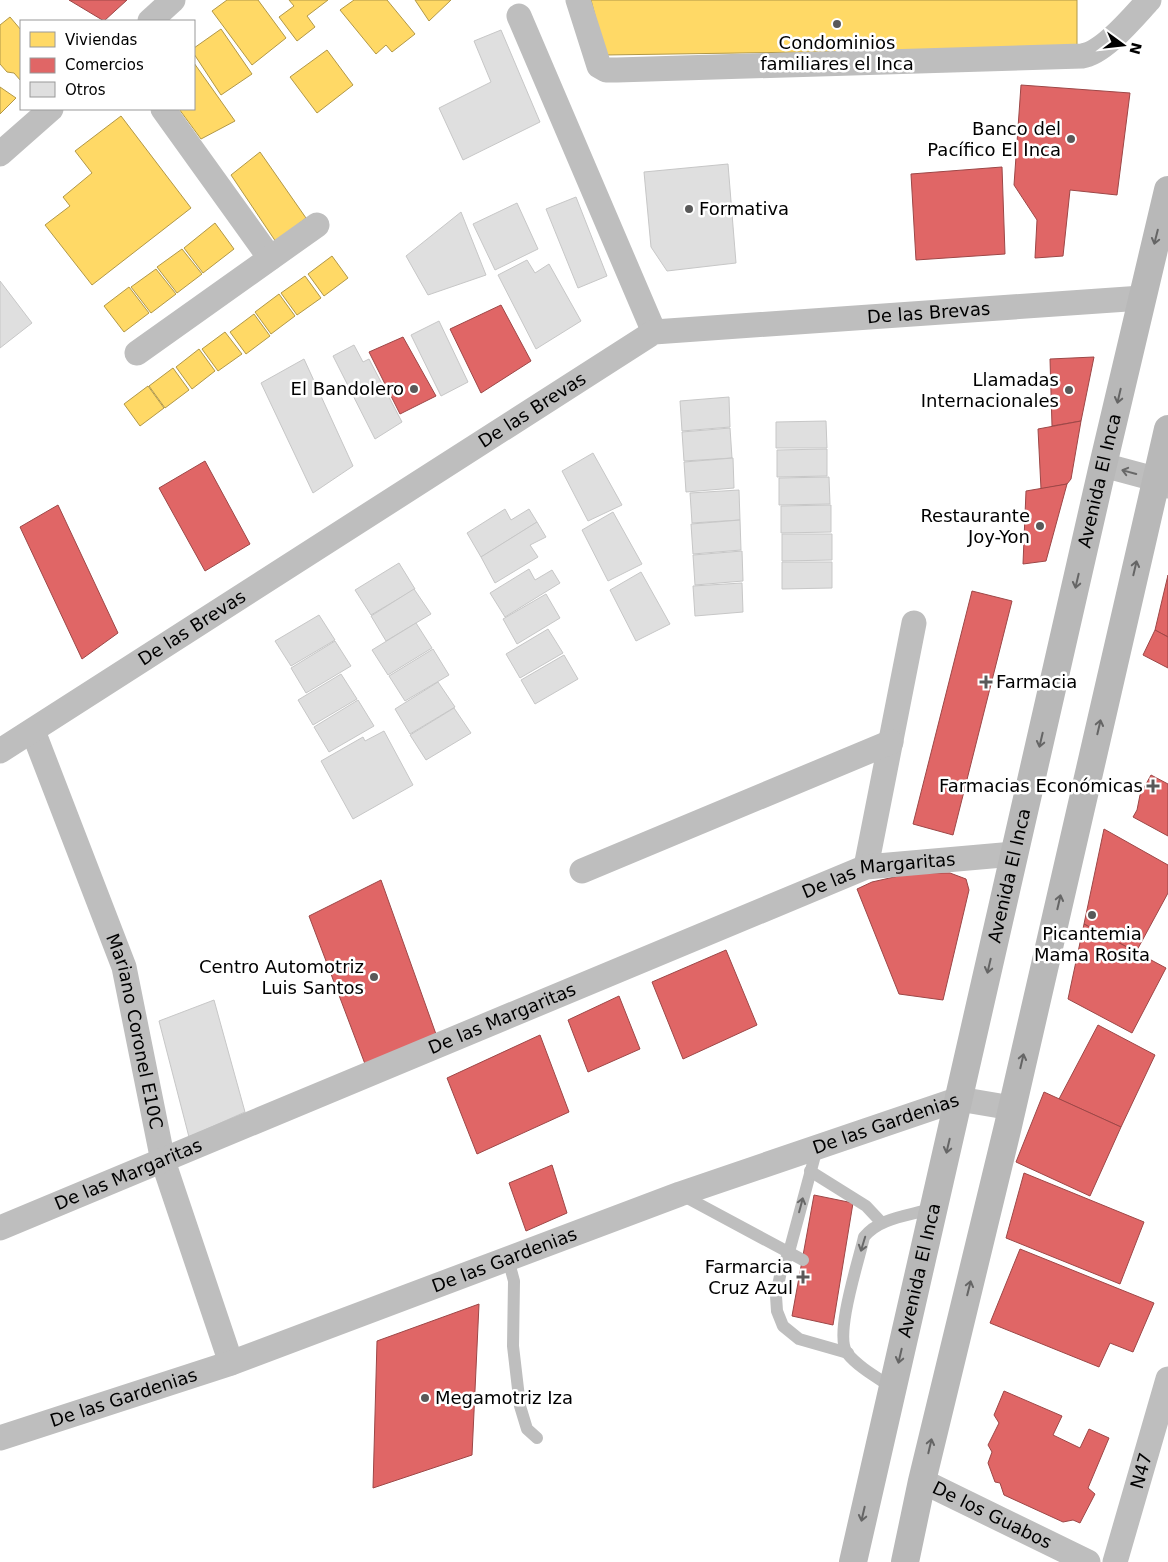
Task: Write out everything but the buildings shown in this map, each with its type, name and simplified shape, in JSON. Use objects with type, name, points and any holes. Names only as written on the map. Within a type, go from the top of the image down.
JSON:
[{"type":"main road","name":"Avenida El Inca","points":[[852,1562],[1103,465],[1168,190]]},
{"type":"main road","points":[[905,1562],[922,1481],[1161,483],[1168,429]]},
{"type":"street","points":[[151,20],[173,0]]},
{"type":"street","points":[[578,0],[599,66],[606,70],[617,70],[1089,56],[1101,48],[1149,0]]},
{"type":"street","points":[[519,16],[654,332]]},
{"type":"street","points":[[0,154],[50,110]]},
{"type":"street","points":[[164,110],[270,258]]},
{"type":"street","points":[[137,353],[317,225]]},
{"type":"street","name":"De las Brevas","points":[[0,751],[654,332],[1142,298]]},
{"type":"street","points":[[1103,465],[1161,483]]},
{"type":"street","points":[[866,867],[914,624]]},
{"type":"street","name":"Mariano Coronel E10C","points":[[33,731],[124,967],[163,1161],[231,1363]]},
{"type":"street","points":[[582,871],[891,742]]},
{"type":"street","name":"De las Margaritas","points":[[0,1228],[866,867],[1014,854]]},
{"type":"street","name":"De las Gardenias","points":[[0,1438],[231,1363],[680,1194],[813,1159],[959,1099],[1012,1108]]},
{"type":"street","name":"N47","points":[[1116,1562],[1168,1378]]},
{"type":"street","name":"De los Guabos","points":[[922,1481],[1088,1562]]},
{"type":"lane","points":[[882,1222],[813,1159],[789,1252],[781,1271],[776,1296],[777,1311],[783,1326],[799,1339],[848,1353],[893,1388]]},
{"type":"lane","points":[[680,1194],[803,1260]]},
{"type":"lane","points":[[848,1353],[842,1341],[847,1283],[864,1237],[871,1228],[882,1222],[934,1208]]},
{"type":"lane","points":[[508,1259],[514,1280],[513,1346],[520,1406],[526,1429],[537,1438]]},
{"type":"place","name":"Condominios familiares el Inca","points":[[837,24]]},
{"type":"place","name":"Banco del Pacífico El Inca","points":[[1071,139]]},
{"type":"place","name":"Formativa","points":[[689,209]]},
{"type":"place","name":"El Bandolero","points":[[414,389]]},
{"type":"place","name":"Llamadas Internacionales","points":[[1069,390]]},
{"type":"place","name":"Restaurante Joy-Yon","points":[[1040,526]]},
{"type":"place","name":"Farmacia","points":[[986,682]]},
{"type":"place","name":"Farmacias Económicas","points":[[1153,786]]},
{"type":"place","name":"Picantemia Mama Rosita","points":[[1092,915]]},
{"type":"place","name":"Centro Automotriz Luis Santos","points":[[374,977]]},
{"type":"place","name":"Farmarcia Cruz Azul","points":[[803,1277]]},
{"type":"place","name":"Megamotriz Iza","points":[[425,1398]]}]
